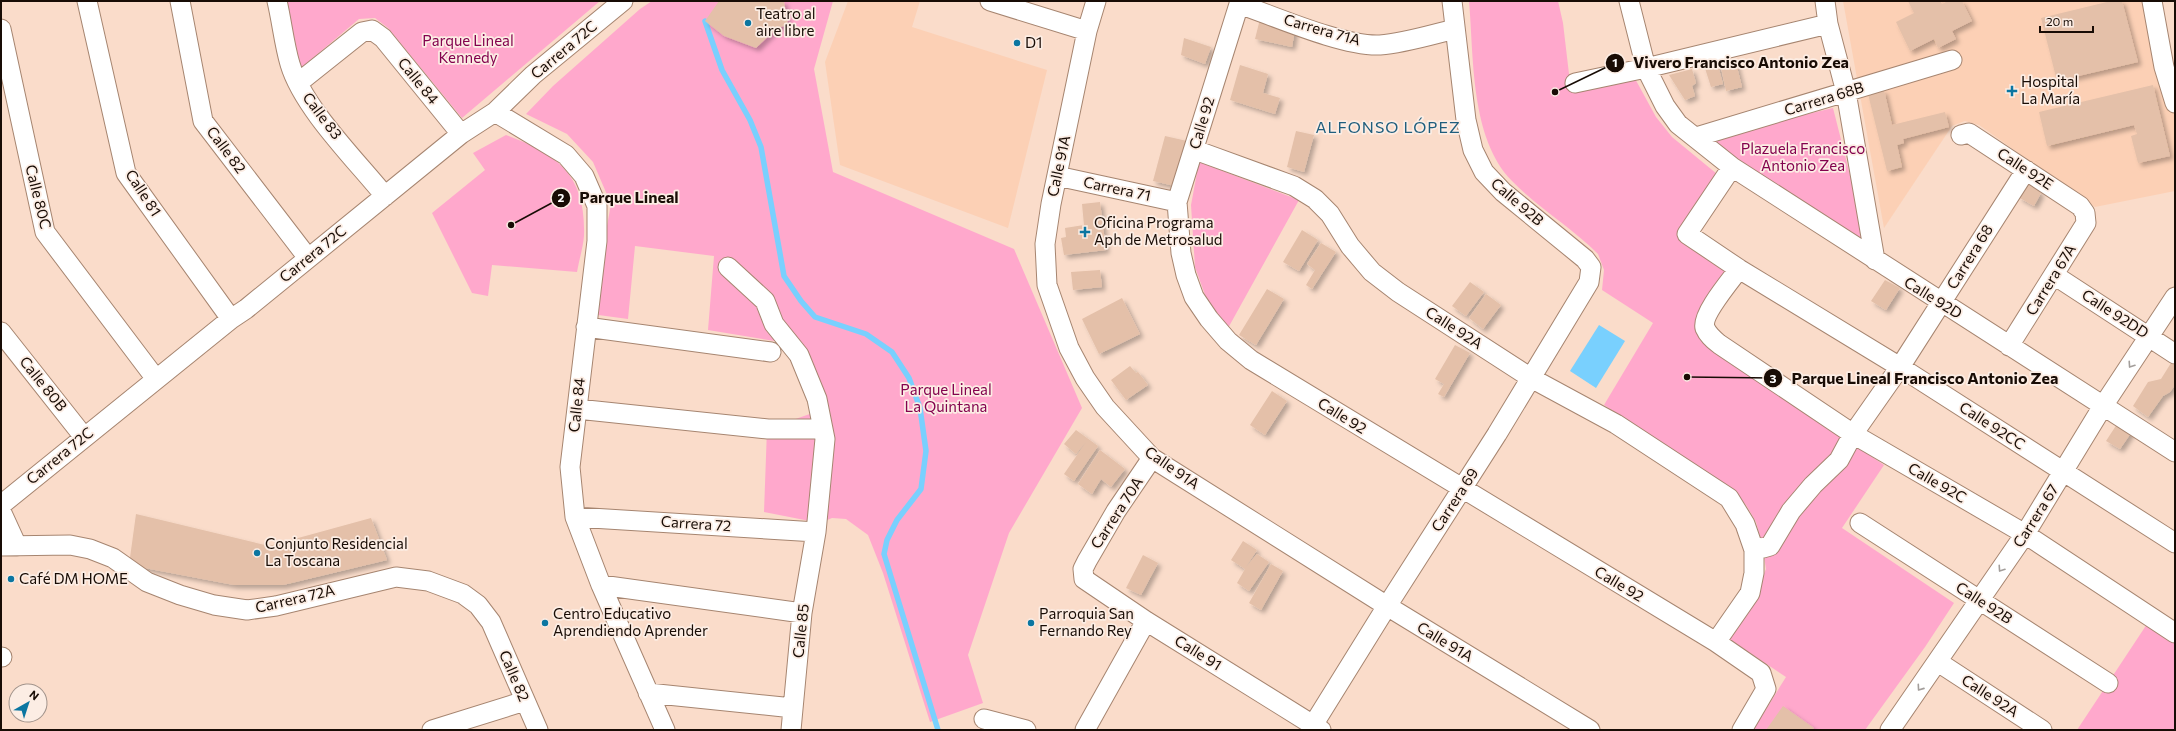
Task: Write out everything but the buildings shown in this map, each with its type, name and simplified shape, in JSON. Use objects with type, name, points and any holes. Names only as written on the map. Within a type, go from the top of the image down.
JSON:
[{"type":"street","name":"Calle 81","points":[[87,1],[126,173],[231,319]]},
{"type":"street","name":"Calle 82","points":[[180,1],[203,120],[308,258]]},
{"type":"street","name":"Calle 83","points":[[277,1],[290,65],[298,83],[314,111],[385,196]]},
{"type":"street","name":"Carrera 72C","points":[[1,505],[231,319],[246,309],[461,134],[495,112],[532,75],[623,1]]},
{"type":"street","points":[[990,1],[1087,31]]},
{"type":"street","name":"Calle 91A","points":[[1096,1],[1087,31],[1057,176],[1045,244],[1047,285],[1069,348],[1085,378],[1105,407],[1152,458],[1387,606],[1590,730]]},
{"type":"street","name":"Calle 92B","points":[[1452,1],[1466,120],[1473,150],[1484,172],[1503,192],[1585,258],[1591,268]]},
{"type":"street","name":"Calle 92D","points":[[1629,1],[1646,68],[1665,106],[1678,124],[1732,168],[2175,452]]},
{"type":"street","points":[[1824,1],[1828,24],[1846,92],[1875,260]]},
{"type":"street","points":[[2152,1],[2169,66],[2175,103]]},
{"type":"street","name":"Carrera 71A","points":[[1239,3],[1334,37],[1378,45],[1400,42],[1455,29]]},
{"type":"street","name":"Calle 92","points":[[1239,3],[1177,202],[1181,246],[1186,275],[1194,297],[1209,319],[1228,341],[1251,360],[1716,642],[1761,673],[1765,680],[1766,689],[1742,730]]},
{"type":"street","points":[[1575,83],[1646,68],[1828,24]]},
{"type":"street","name":"Calle 80C","points":[[1,29],[44,232],[156,379]]},
{"type":"street","name":"Calle 84","points":[[298,83],[362,32],[372,30],[383,38],[461,134]]},
{"type":"street","name":"Carrera 68B","points":[[1696,138],[1952,60]]},
{"type":"street","name":"Calle 84","points":[[495,112],[566,155],[584,176],[597,206],[597,241],[570,467],[575,517],[601,585],[665,730]]},
{"type":"street","name":"Calle 92E","points":[[1961,134],[1969,133],[2080,206],[2085,213]]},
{"type":"street","name":"Calle 92A","points":[[1194,150],[1294,186],[1315,199],[1330,214],[1350,246],[1372,272],[1398,292],[1531,378],[1616,424],[1729,498],[1745,524],[1754,550],[1754,573],[1750,593],[1716,642]]},
{"type":"street","name":"Calle 92CC","points":[[1732,168],[1687,234],[1739,269],[1900,367],[2175,543]]},
{"type":"street","name":"Carrera 68","points":[[1755,547],[1763,548],[1770,546],[1791,511],[1813,485],[1839,460],[1853,434],[1900,367],[2026,170]]},
{"type":"street","name":"Carrera 71","points":[[1057,176],[1177,202]]},
{"type":"street","name":"Carrera 67A","points":[[2009,346],[2086,223],[2085,213]]},
{"type":"street","name":"Calle 85","points":[[728,267],[765,301],[774,324],[798,355],[817,399],[825,439],[816,532],[802,613],[791,730]]},
{"type":"street","name":"Carrera 69","points":[[1315,728],[1387,606],[1462,489],[1589,282],[1591,268]]},
{"type":"street","name":"Calle 92C","points":[[1739,269],[1707,315],[1704,326],[1710,336],[1719,344],[1853,434],[2025,534],[2175,633]]},
{"type":"street","name":"Calle 92DD","points":[[2054,275],[2175,354]]},
{"type":"street","name":"Carrera 67","points":[[1897,728],[1938,662],[2025,534],[2103,406],[2175,297]]},
{"type":"street","points":[[586,327],[771,352]]},
{"type":"street","name":"Calle 80B","points":[[1,332],[84,437]]},
{"type":"street","points":[[577,408],[768,429],[823,429]]},
{"type":"street","name":"Carrera 70A","points":[[1083,569],[1116,512],[1152,458]]},
{"type":"street","points":[[1,511],[9,546]]},
{"type":"street","name":"Carrera 72","points":[[575,517],[816,532]]},
{"type":"street","name":"Calle 92B","points":[[1860,523],[2108,683]]},
{"type":"street","name":"Carrera 72A","points":[[9,546],[70,545],[90,549],[113,558],[147,582],[180,595],[214,605],[247,610],[276,606],[396,577],[428,581],[463,594],[478,605],[491,622]]},
{"type":"street","name":"Calle 91","points":[[1083,569],[1084,579],[1146,621],[1315,728]]},
{"type":"street","points":[[601,585],[802,613]]},
{"type":"street","points":[[1085,730],[1146,621]]},
{"type":"street","name":"Calle 82","points":[[491,622],[538,730]]},
{"type":"street","name":"Calle 92A","points":[[1938,662],[2042,730]]},
{"type":"street","points":[[648,694],[793,708]]},
{"type":"street","points":[[432,730],[525,701]]},
{"type":"street","points":[[984,719],[1026,730]]},
{"type":"shaded area","points":[[848,1],[920,1],[912,27],[1047,70],[1008,228],[840,165],[825,62]]},
{"type":"shaded area","name":"Hospital La María","points":[[1843,1],[2142,1],[2156,66],[2175,116],[2175,191],[2095,207],[1979,125],[1965,121],[1952,126],[1884,228]]},
{"type":"green space","name":"Parque Lineal Kennedy","points":[[286,1],[600,1],[462,118],[388,28],[375,18],[359,19],[301,68]]},
{"type":"green space","name":"Parque Lineal La Quintana","points":[[652,1],[833,1],[814,69],[833,172],[1014,249],[1082,408],[1009,533],[968,655],[983,703],[930,722],[883,573],[868,535],[846,519],[832,518],[820,523],[764,512],[767,429],[824,409],[787,343],[708,330],[714,256],[635,246],[628,319],[591,314],[611,204],[593,162],[567,134],[526,114],[553,86],[640,9]]},
{"type":"green space","points":[[1469,1],[1558,1],[1563,23],[1571,91],[1633,75],[1656,117],[1672,137],[1717,174],[1678,235],[1726,271],[1701,310],[1713,349],[1884,465],[1842,528],[1954,603],[1925,647],[1865,730],[1753,730],[1786,677],[1726,637],[1759,585],[1766,569],[1762,544],[1756,522],[1746,505],[1728,487],[1604,405],[1653,323],[1602,290],[1604,270],[1598,254],[1588,244],[1522,191],[1498,163],[1488,143],[1481,120],[1474,72]]},
{"type":"green space","name":"Plazuela Francisco Antonio Zea","points":[[1833,108],[1869,250],[1714,144],[1715,136]]},
{"type":"green space","points":[[506,135],[540,150],[554,159],[574,182],[580,197],[583,215],[583,245],[577,272],[492,265],[488,296],[472,293],[432,213],[485,170],[473,153]]},
{"type":"green space","points":[[1199,162],[1299,200],[1227,330],[1209,306],[1195,267],[1191,205]]},
{"type":"green space","points":[[2147,624],[2175,643],[2175,730],[2077,730]]},
{"type":"water","points":[[1599,325],[1625,341],[1596,388],[1570,371]]},
{"type":"waterway","points":[[705,21],[722,70],[750,120],[761,147],[784,276],[801,301],[815,317],[866,334],[892,352],[909,378],[920,408],[926,451],[921,489],[897,520],[887,540],[884,554],[938,730]]},
{"type":"place","name":"Teatro al aire libre","points":[[748,23]]},
{"type":"place","name":"D1","points":[[1017,43]]},
{"type":"place","name":"Hospital La María","points":[[2012,91]]},
{"type":"place","name":"Vivero Francisco Antonio Zea","points":[[1555,92]]},
{"type":"place","name":"Parque Lineal","points":[[511,225]]},
{"type":"place","name":"Oficina Programa Aph de Metrosalud","points":[[1085,232]]},
{"type":"place","name":"Parque Lineal Francisco Antonio Zea","points":[[1687,377]]},
{"type":"place","name":"Conjunto Residencial La Toscana","points":[[257,553]]},
{"type":"place","name":"Café DM HOME","points":[[11,579]]},
{"type":"place","name":"Centro Educativo Aprendiendo Aprender","points":[[545,623]]},
{"type":"place","name":"Parroquia San Fernando Rey","points":[[1031,623]]},
{"type":"district","name":"ALFONSO LÓPEZ","points":[[1388,127]]}]
